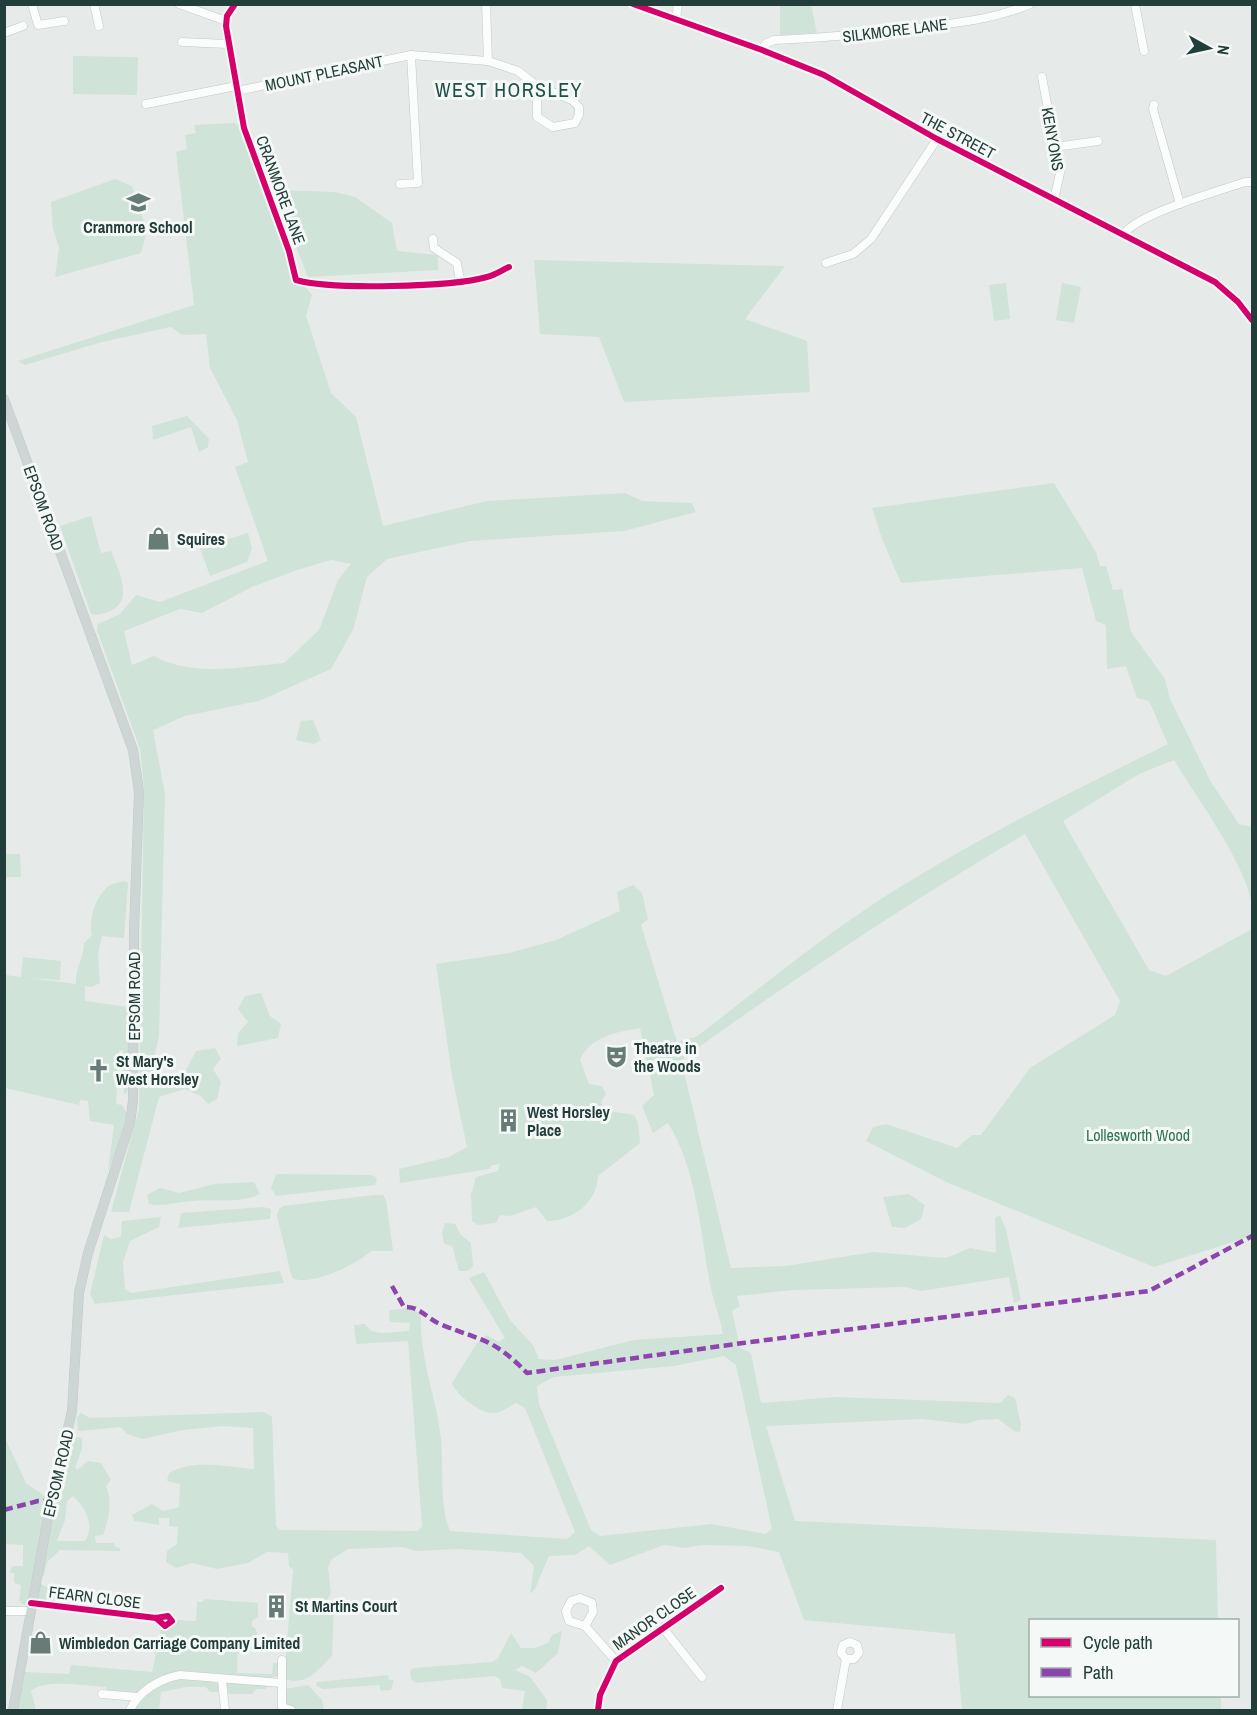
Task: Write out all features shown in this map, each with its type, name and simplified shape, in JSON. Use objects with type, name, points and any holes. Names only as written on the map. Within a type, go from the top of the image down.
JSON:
[{"type":"main road","name":"EPSOM ROAD","points":[[4,399],[133,750],[139,792],[134,931],[133,1101],[130,1123],[83,1274],[77,1307],[72,1411],[30,1607],[14,1710]]},
{"type":"street","points":[[32,4],[38,25],[64,21]]},
{"type":"street","points":[[94,4],[99,26]]},
{"type":"street","points":[[180,4],[226,21],[235,4]]},
{"type":"street","points":[[486,4],[488,61]]},
{"type":"street","name":"THE STREET","points":[[633,4],[762,50],[841,84],[937,139],[1215,282],[1238,302],[1252,320]]},
{"type":"street","points":[[676,19],[678,4]]},
{"type":"street","name":"SILKMORE LANE","points":[[762,50],[765,44],[774,40],[858,36],[994,18],[1030,4]]},
{"type":"street","points":[[1135,4],[1144,51]]},
{"type":"street","name":"CRANMORE LANE","points":[[226,21],[228,44],[244,128],[289,251],[296,280],[309,284],[371,285],[460,281],[488,277],[509,267]]},
{"type":"street","points":[[4,33],[23,26]]},
{"type":"street","points":[[182,42],[228,44]]},
{"type":"street","points":[[400,184],[418,183],[411,55]]},
{"type":"street","name":"MOUNT PLEASANT","points":[[146,104],[411,55],[488,61],[518,71],[537,86],[572,100],[579,107],[575,123],[553,128],[537,117],[537,86]]},
{"type":"street","name":"KENYONS","points":[[1042,77],[1060,181],[1054,200]]},
{"type":"street","points":[[1154,105],[1153,109],[1180,204]]},
{"type":"street","points":[[826,262],[853,254],[871,239],[937,139]]},
{"type":"street","points":[[1055,147],[1098,141]]},
{"type":"street","points":[[1123,235],[1131,227],[1180,204],[1245,182],[1252,182]]},
{"type":"street","points":[[434,239],[434,248],[457,262],[460,281]]},
{"type":"street","name":"MANOR CLOSE","points":[[598,1710],[600,1695],[616,1661],[722,1588]]},
{"type":"street","name":"FEARN CLOSE","points":[[4,1611],[30,1607],[156,1618]]},
{"type":"street","name":"MANOR CLOSE","points":[[585,1626],[616,1661]]},
{"type":"street","name":"MANOR CLOSE","points":[[663,1628],[702,1677]]},
{"type":"street","points":[[837,1710],[846,1659]]},
{"type":"street","points":[[282,1660],[280,1683],[282,1707],[291,1710]]},
{"type":"street","points":[[130,1710],[138,1697],[165,1678],[190,1674],[222,1680],[280,1683]]},
{"type":"street","points":[[222,1680],[225,1710]]},
{"type":"street","points":[[102,1695],[138,1697]]},
{"type":"green space","points":[[780,5],[811,5],[817,33],[780,35]]},
{"type":"green space","points":[[73,56],[138,57],[137,95],[73,94]]},
{"type":"green space","points":[[234,123],[244,128],[293,272],[312,295],[306,316],[331,393],[356,417],[383,526],[487,501],[625,493],[642,501],[692,503],[696,512],[624,531],[470,541],[387,559],[367,577],[353,630],[331,669],[259,701],[185,716],[153,730],[165,794],[159,1036],[153,1062],[154,1082],[156,1088],[164,1080],[186,1070],[196,1051],[215,1048],[221,1059],[213,1069],[221,1082],[217,1099],[208,1104],[201,1096],[185,1089],[159,1097],[129,1212],[111,1212],[139,1109],[144,789],[140,749],[97,630],[98,624],[120,614],[136,595],[160,602],[268,561],[235,467],[248,462],[237,420],[210,368],[206,334],[182,335],[171,327],[102,342],[25,365],[18,361],[194,305],[176,152],[187,149],[185,135],[196,133],[194,125]],"holes":[[[331,560],[351,564],[338,580],[319,630],[284,663],[218,669],[184,667],[154,656],[132,665],[124,631],[180,609],[202,613],[252,587],[297,570]]]},
{"type":"green space","points":[[115,179],[132,186],[147,231],[141,253],[55,277],[59,248],[53,229],[51,202]]},
{"type":"green space","points":[[273,190],[335,192],[355,197],[392,223],[397,251],[438,255],[438,270],[308,277]]},
{"type":"green space","points":[[534,260],[785,266],[745,319],[807,341],[810,392],[624,402],[599,337],[540,334]]},
{"type":"green space","points":[[1006,283],[1010,319],[994,321],[989,285]]},
{"type":"green space","points":[[1062,283],[1081,287],[1074,323],[1056,320]]},
{"type":"green space","points":[[187,416],[209,439],[208,447],[199,452],[191,427],[153,440],[152,426]]},
{"type":"green space","name":"Lollesworth Wood","points":[[1054,483],[1096,552],[1100,566],[1106,566],[1113,590],[1122,589],[1131,632],[1165,679],[1170,699],[1211,782],[1239,824],[1252,827],[1252,904],[1230,849],[1174,760],[1139,774],[1063,821],[1149,970],[1166,976],[1252,929],[1252,1236],[1154,1267],[946,1182],[866,1141],[873,1127],[886,1124],[957,1148],[972,1135],[981,1135],[1030,1068],[1115,1015],[1120,1001],[1025,834],[850,943],[681,1060],[731,1268],[786,1266],[873,1252],[946,1258],[970,1248],[996,1253],[995,1218],[1000,1215],[1006,1229],[1021,1300],[1014,1303],[1009,1277],[921,1291],[905,1287],[794,1290],[737,1296],[740,1306],[732,1311],[740,1348],[751,1353],[761,1403],[835,1397],[1000,1403],[1008,1395],[1015,1398],[1021,1424],[1020,1432],[1014,1431],[998,1419],[978,1420],[966,1424],[922,1419],[766,1426],[795,1521],[1216,1540],[1218,1619],[1029,1619],[1029,1697],[1221,1697],[1221,1710],[962,1710],[955,1634],[804,1620],[779,1552],[748,1546],[703,1545],[685,1548],[664,1545],[610,1565],[589,1546],[575,1555],[549,1556],[535,1589],[530,1594],[534,1566],[521,1553],[457,1549],[417,1551],[402,1547],[348,1549],[331,1560],[328,1568],[331,1593],[323,1607],[334,1608],[332,1656],[316,1672],[305,1679],[292,1681],[284,1679],[293,1570],[289,1566],[288,1553],[267,1552],[248,1563],[217,1569],[192,1563],[176,1568],[166,1562],[167,1551],[177,1544],[178,1527],[169,1526],[169,1518],[159,1518],[159,1525],[134,1521],[132,1515],[152,1504],[163,1511],[179,1507],[180,1484],[167,1481],[169,1473],[179,1468],[210,1465],[254,1469],[253,1428],[223,1426],[183,1430],[142,1439],[127,1434],[121,1427],[78,1431],[77,1417],[81,1413],[90,1418],[264,1412],[272,1417],[276,1526],[280,1530],[418,1531],[422,1526],[408,1341],[356,1344],[354,1325],[365,1324],[371,1331],[382,1333],[409,1331],[410,1323],[390,1322],[389,1310],[413,1308],[421,1316],[425,1363],[439,1424],[444,1509],[450,1531],[567,1539],[575,1532],[525,1408],[516,1403],[497,1413],[483,1410],[464,1398],[452,1383],[477,1343],[487,1335],[499,1342],[505,1338],[469,1278],[484,1272],[510,1320],[533,1345],[539,1359],[555,1360],[634,1340],[723,1334],[711,1290],[696,1201],[678,1141],[668,1123],[653,1133],[642,1106],[654,1095],[640,1028],[598,1040],[590,1045],[580,1060],[589,1084],[602,1086],[606,1094],[601,1102],[604,1110],[634,1115],[638,1123],[640,1143],[598,1176],[597,1186],[582,1209],[565,1218],[547,1221],[536,1207],[510,1216],[500,1215],[496,1223],[478,1225],[472,1221],[471,1195],[476,1177],[498,1171],[500,1164],[492,1165],[489,1169],[400,1183],[399,1169],[449,1157],[467,1147],[452,1076],[436,964],[509,953],[556,940],[620,911],[617,892],[633,885],[642,893],[648,919],[641,925],[677,1042],[696,1037],[827,936],[882,898],[1005,827],[1168,744],[1149,701],[1137,698],[1126,666],[1107,669],[1106,625],[1096,621],[1082,568],[901,583],[882,539],[872,508]],"holes":[[[724,1356],[736,1365],[772,1529],[765,1534],[711,1524],[600,1536],[591,1530],[539,1404],[537,1386],[554,1377],[674,1366]]]},
{"type":"green space","points":[[91,516],[101,553],[111,551],[120,575],[123,592],[118,606],[103,614],[91,614],[60,526]]},
{"type":"green space","points":[[248,533],[252,549],[247,562],[210,576],[200,548]]},
{"type":"green space","points":[[313,720],[321,740],[314,744],[296,740],[301,721]]},
{"type":"green space","points":[[5,854],[20,854],[21,877],[5,877]]},
{"type":"green space","points":[[125,881],[128,883],[124,938],[102,936],[98,954],[100,983],[92,987],[85,986],[85,1001],[128,1007],[130,1088],[124,1095],[123,1050],[119,1051],[116,1104],[122,1105],[127,1114],[117,1150],[108,1171],[114,1125],[90,1121],[88,1101],[80,1100],[79,1105],[5,1088],[5,975],[21,977],[23,957],[61,961],[60,980],[29,978],[76,984],[84,943],[92,935],[91,922],[97,901],[110,885]]},
{"type":"green space","points":[[261,993],[270,1016],[281,1024],[278,1038],[237,1046],[238,1033],[248,1022],[238,1009],[245,996]]},
{"type":"green space","points":[[276,1174],[371,1175],[377,1178],[375,1185],[276,1196],[271,1188]]},
{"type":"green space","points":[[254,1182],[260,1194],[244,1199],[154,1205],[149,1204],[147,1195],[160,1188],[179,1193],[214,1184]]},
{"type":"green space","points":[[909,1194],[925,1205],[921,1219],[905,1228],[892,1227],[883,1197]]},
{"type":"green space","points":[[383,1195],[386,1200],[393,1251],[371,1251],[344,1268],[310,1280],[292,1278],[277,1216],[279,1209],[283,1206]]},
{"type":"green space","points":[[263,1207],[271,1209],[270,1219],[178,1228],[181,1213]]},
{"type":"green space","points":[[161,1217],[159,1227],[130,1241],[123,1262],[125,1289],[131,1293],[280,1271],[284,1283],[95,1304],[90,1294],[104,1235],[111,1239],[121,1237],[122,1221]]},
{"type":"green space","points":[[445,1223],[455,1224],[461,1235],[471,1243],[473,1266],[467,1271],[459,1271],[452,1246],[444,1244],[442,1233]]},
{"type":"green space","points":[[4,1436],[26,1483],[47,1498],[38,1558],[28,1602],[24,1605],[19,1601],[21,1585],[14,1583],[14,1573],[10,1573],[12,1566],[23,1566],[23,1545],[5,1544]]},
{"type":"green space","points":[[82,1438],[82,1449],[75,1467],[77,1470],[88,1461],[101,1463],[111,1480],[106,1486],[110,1505],[107,1522],[103,1535],[95,1536],[96,1543],[114,1543],[120,1551],[60,1550],[47,1562],[44,1576],[41,1575],[57,1493],[66,1485],[62,1479],[72,1439]],"holes":[[[73,1496],[85,1511],[89,1523],[88,1535],[85,1541],[57,1541],[65,1520],[67,1501]]]},
{"type":"green space","points":[[40,1584],[55,1594],[64,1595],[64,1601],[57,1604],[40,1601],[37,1596]]},
{"type":"green space","points":[[204,1599],[258,1603],[258,1617],[252,1621],[252,1626],[256,1629],[259,1645],[266,1650],[238,1649],[237,1673],[272,1674],[273,1663],[277,1663],[280,1665],[279,1676],[267,1678],[266,1689],[256,1689],[252,1694],[229,1694],[225,1678],[193,1671],[169,1674],[155,1679],[137,1694],[106,1693],[106,1687],[67,1684],[37,1687],[31,1691],[36,1710],[18,1710],[25,1672],[69,1674],[71,1665],[152,1672],[161,1628],[170,1628],[175,1620],[196,1621],[197,1602],[203,1602]]},
{"type":"green space","points":[[562,1631],[558,1653],[536,1673],[522,1666],[515,1670],[530,1677],[547,1700],[546,1710],[522,1710],[525,1691],[502,1688],[500,1679],[494,1676],[416,1683],[411,1679],[410,1670],[414,1668],[492,1662],[498,1658],[511,1633],[521,1648],[535,1648],[548,1643],[552,1635]]},
{"type":"green space","points":[[388,1675],[389,1680],[394,1680],[391,1690],[381,1691],[379,1685],[323,1689],[316,1686],[317,1682]]},
{"type":"green space","points":[[181,1677],[209,1680],[218,1684],[218,1692],[210,1692],[206,1687],[187,1687],[161,1692],[159,1710],[135,1710],[149,1694],[162,1685]]},
{"type":"green space","points":[[308,1685],[322,1700],[324,1710],[284,1710],[285,1689]]},
{"type":"marked path","points":[[392,1286],[404,1307],[415,1309],[442,1325],[488,1342],[506,1353],[527,1373],[1149,1291],[1252,1236]]},
{"type":"marked path","points":[[4,1510],[38,1501],[51,1501]]},
{"type":"cycle path","points":[[235,4],[227,16],[226,26],[244,128],[289,251],[296,280],[336,285],[420,285],[487,277],[509,267]]},
{"type":"cycle path","points":[[633,4],[762,50],[824,75],[937,139],[1215,282],[1238,302],[1252,320]]},
{"type":"cycle path","points":[[598,1710],[600,1695],[616,1661],[721,1588]]},
{"type":"cycle path","points":[[31,1603],[156,1618],[168,1616],[172,1621],[165,1626],[156,1618]]},
{"type":"place","name":"Cranmore School","points":[[138,202]]},
{"type":"place","name":"Squires","points":[[159,539]]},
{"type":"place","name":"Theatre in the Woods","points":[[616,1057]]},
{"type":"place","name":"St Mary's West Horsley","points":[[98,1070]]},
{"type":"place","name":"West Horsley Place","points":[[509,1121]]},
{"type":"place","name":"St Martins Court","points":[[277,1606]]},
{"type":"place","name":"Wimbledon Carriage Company Limited","points":[[41,1643]]},
{"type":"district","name":"WEST HORSLEY","points":[[509,90]]}]
